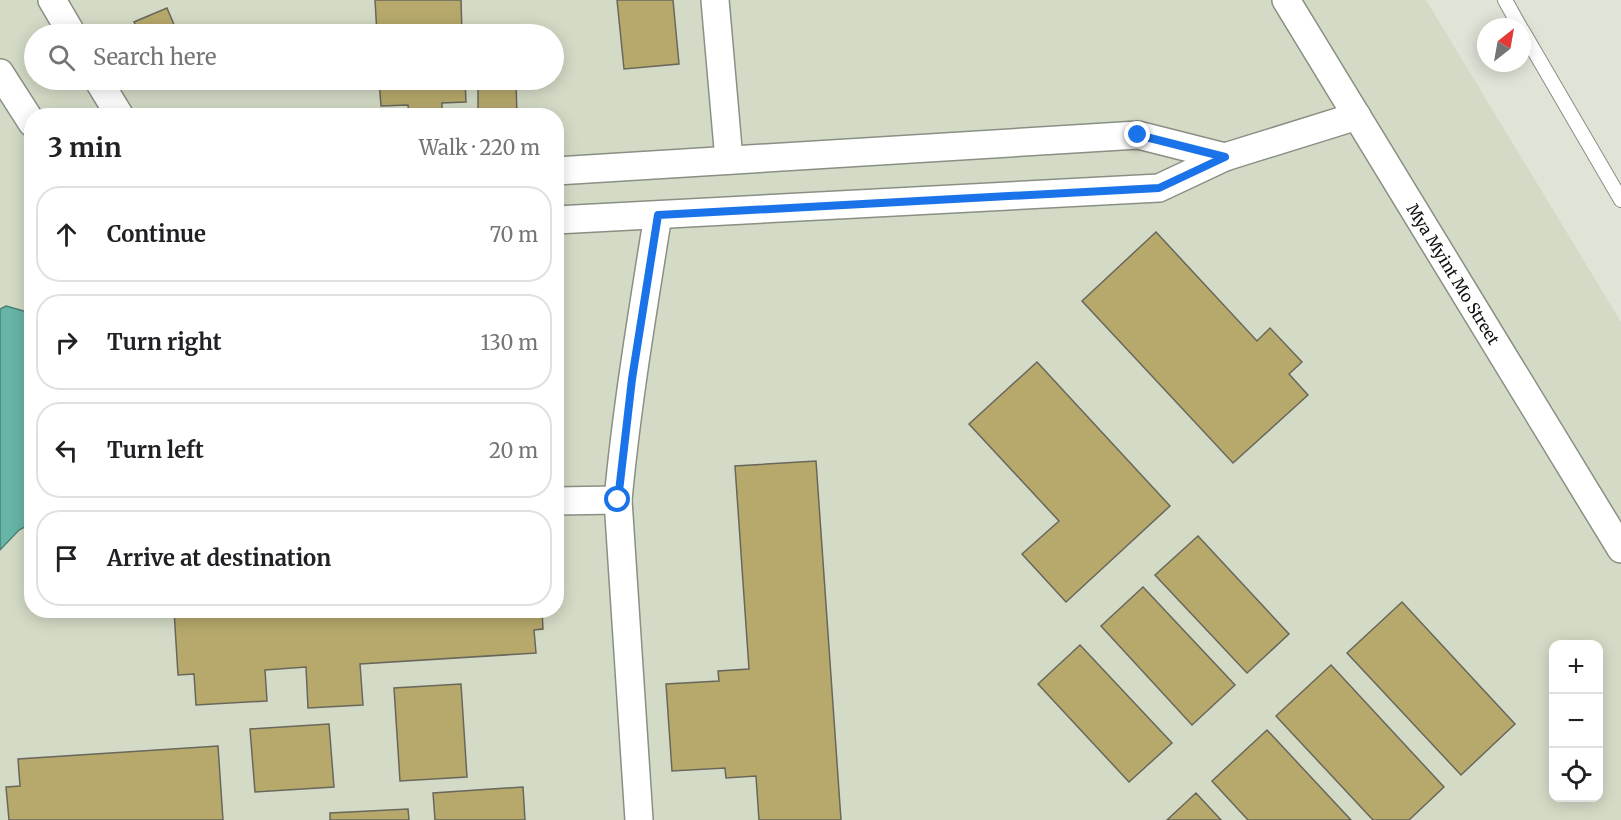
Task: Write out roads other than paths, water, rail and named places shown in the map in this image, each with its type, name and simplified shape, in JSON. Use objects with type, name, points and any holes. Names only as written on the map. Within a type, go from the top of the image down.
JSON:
[{"type":"street","points":[[52,0],[66,24]]},
{"type":"street","points":[[715,0],[729,160]]},
{"type":"street","name":"Mya Myint Mo Street","points":[[1286,0],[1621,549]]},
{"type":"street","points":[[0,73],[24,110]]},
{"type":"street","points":[[104,90],[115,108]]},
{"type":"street","points":[[564,220],[1159,188],[1225,157],[1357,116]]},
{"type":"street","points":[[564,170],[1138,135],[1225,157]]},
{"type":"street","points":[[639,820],[618,500],[629,402],[658,215]]},
{"type":"street","points":[[564,501],[618,500]]},
{"type":"lane","points":[[1505,0],[1515,18]]},
{"type":"lane","points":[[1531,45],[1621,200]]},
{"type":"water","points":[[6,306],[24,311],[24,527],[0,550],[0,309]]}]
